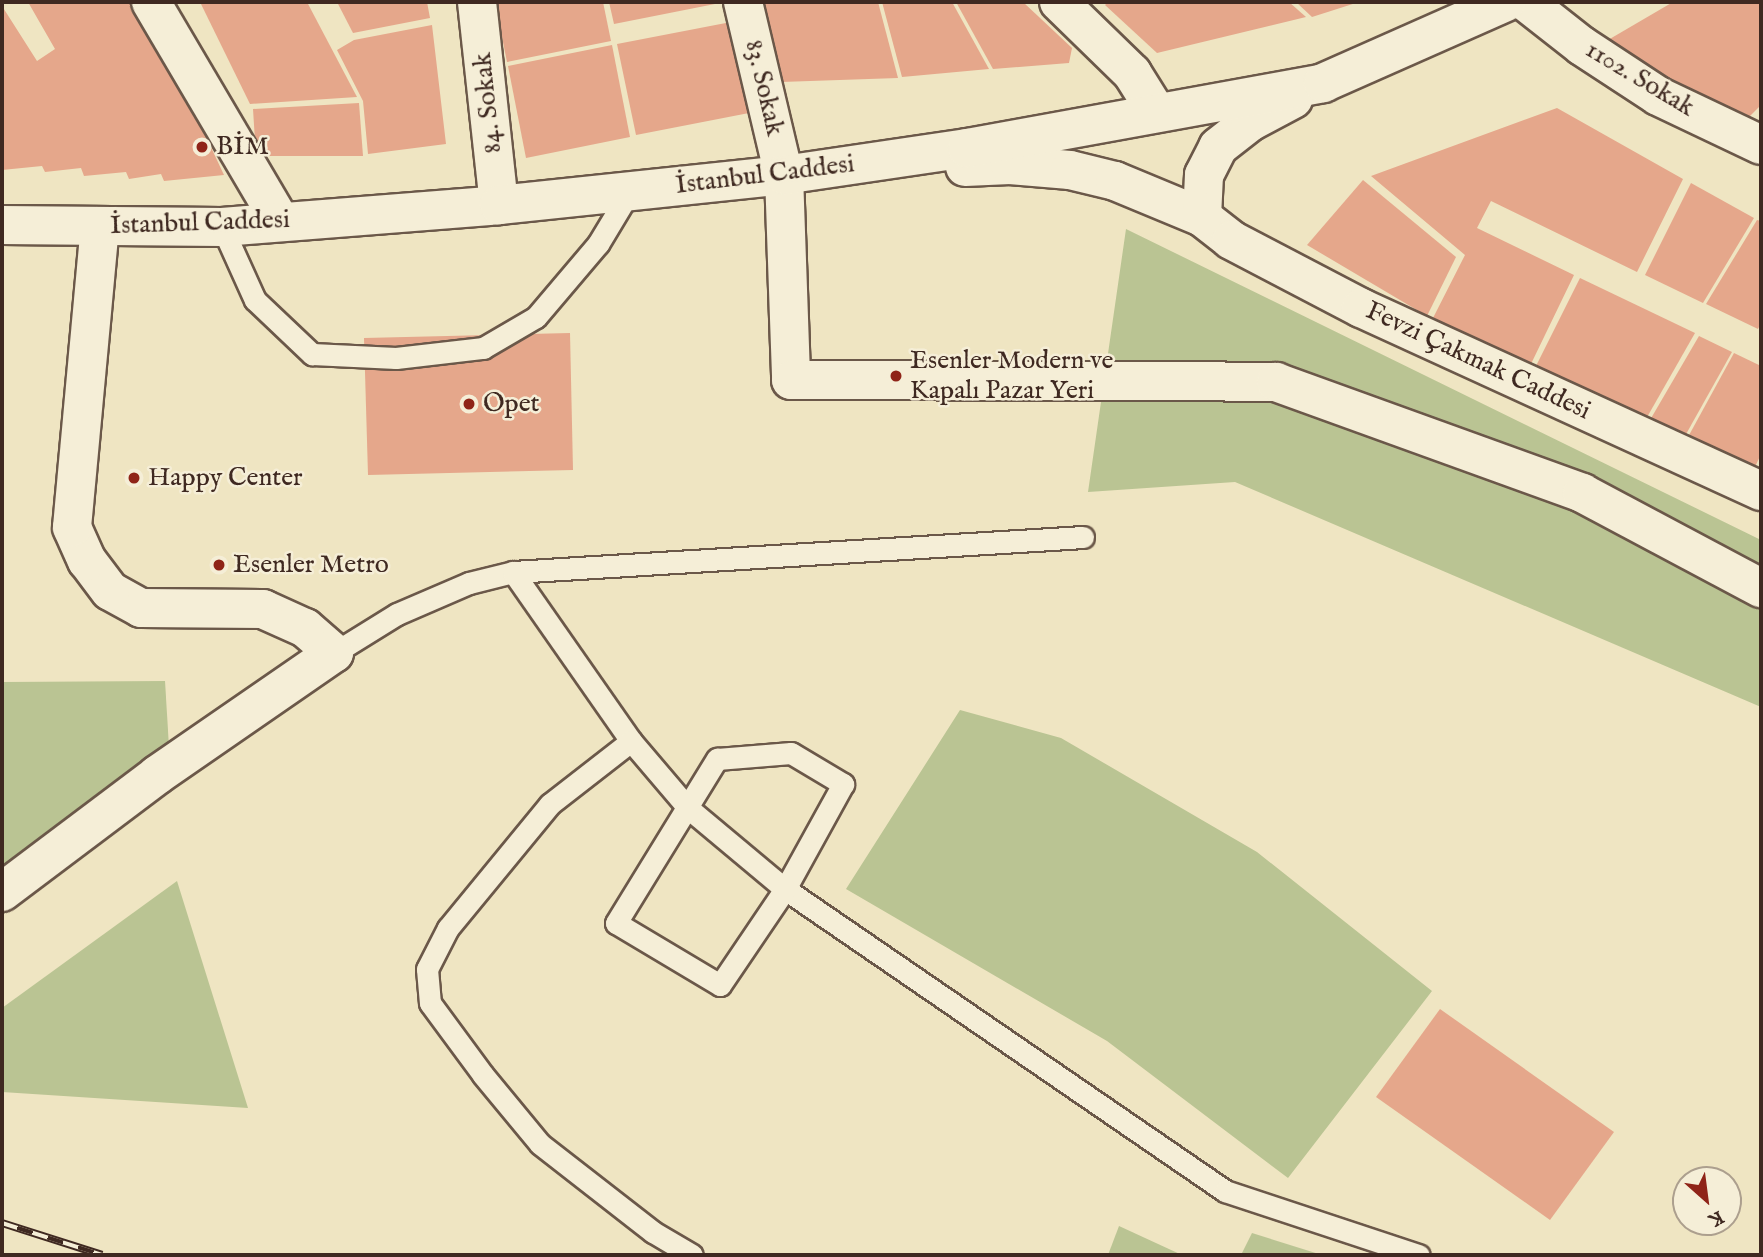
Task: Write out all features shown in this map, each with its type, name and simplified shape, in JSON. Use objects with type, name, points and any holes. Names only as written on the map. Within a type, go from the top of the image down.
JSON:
[{"type":"street","points":[[151,2],[280,220]]},
{"type":"street","name":"84. Sokak","points":[[477,2],[499,205]]},
{"type":"street","name":"83. Sokak","points":[[743,2],[785,175],[791,380],[1276,382],[1582,493],[1761,589]]},
{"type":"street","points":[[1059,2],[1132,73],[1157,113]]},
{"type":"street","name":"İstanbul Caddesi","points":[[2,225],[222,227],[280,220],[499,205],[785,175],[967,148],[1323,83],[1506,2]]},
{"type":"street","name":"1102. Sokak","points":[[1526,2],[1582,46],[1658,96],[1761,145]]},
{"type":"street","points":[[1202,217],[1204,175],[1218,147],[1250,122],[1323,83]]},
{"type":"street","name":"Fevzi Çakmak Caddesi","points":[[785,175],[1010,165],[1070,170],[1115,181],[1202,217],[1231,240],[1361,308],[1761,491]]},
{"type":"street","points":[[2,892],[157,775],[334,653],[305,628],[263,609],[141,608],[110,591],[87,561],[72,527],[100,226]]},
{"type":"lane","points":[[222,227],[255,300],[312,354],[396,358],[483,348],[536,317],[598,244],[630,191]]},
{"type":"lane","points":[[334,653],[397,614],[469,583],[513,572],[1083,537]]},
{"type":"lane","points":[[513,572],[631,741],[688,808],[785,889],[1225,1192],[1419,1255]]},
{"type":"lane","points":[[631,741],[550,804],[448,928],[427,969],[430,1003],[483,1075],[540,1144],[653,1232],[692,1255]]},
{"type":"lane","points":[[791,753],[843,784],[785,889],[720,985],[616,923],[688,808],[717,759],[791,753]]},
{"type":"green space","points":[[1126,229],[1761,540],[1761,707],[1235,482],[1088,492]]},
{"type":"green space","points":[[165,681],[169,747],[2,876],[3,682]]},
{"type":"green space","points":[[960,710],[1061,738],[1257,852],[1432,991],[1288,1178],[1107,1041],[846,889]]},
{"type":"green space","points":[[177,881],[248,1108],[2,1092],[2,1008]]},
{"type":"green space","points":[[1119,1226],[1182,1255],[1108,1255]]},
{"type":"green space","points":[[1252,1233],[1322,1255],[1241,1255]]},
{"type":"building","points":[[28,2],[135,2],[193,109],[224,175],[164,181],[161,174],[129,179],[126,172],[84,176],[81,168],[45,172],[42,166],[2,170],[2,6],[37,61],[55,49]]},
{"type":"building","points":[[200,2],[307,2],[357,97],[250,104]]},
{"type":"building","points":[[337,2],[427,2],[430,18],[353,33]]},
{"type":"building","points":[[495,2],[603,2],[611,41],[507,62]]},
{"type":"building","points":[[609,2],[720,2],[720,3],[614,24]]},
{"type":"building","points":[[764,2],[878,2],[898,78],[781,82]]},
{"type":"building","points":[[882,2],[952,2],[989,69],[902,77]]},
{"type":"building","points":[[956,2],[1023,2],[1072,48],[1069,63],[993,69]]},
{"type":"building","points":[[1108,2],[1289,2],[1306,17],[1157,53],[1105,5]]},
{"type":"building","points":[[1296,2],[1359,2],[1312,17]]},
{"type":"building","points":[[1673,2],[1761,2],[1761,105],[1743,123],[1608,40]]},
{"type":"building","points":[[731,22],[749,113],[636,135],[617,44]]},
{"type":"building","points":[[432,25],[446,144],[368,154],[363,101],[337,50],[354,40]]},
{"type":"building","points":[[612,45],[630,137],[526,158],[508,66]]},
{"type":"building","points":[[359,103],[363,156],[256,156],[253,109]]},
{"type":"building","points":[[1557,108],[1683,179],[1637,272],[1491,201],[1477,228],[1574,275],[1530,366],[1433,318],[1465,255],[1371,176]]},
{"type":"building","points":[[1363,180],[1456,257],[1427,316],[1307,245]]},
{"type":"building","points":[[1691,183],[1754,218],[1703,303],[1645,275]]},
{"type":"building","points":[[1757,220],[1761,221],[1761,323],[1758,329],[1706,304]]},
{"type":"building","points":[[1580,278],[1695,333],[1646,419],[1535,368]]},
{"type":"building","points":[[570,333],[573,470],[368,475],[364,338]]},
{"type":"building","points":[[1699,336],[1732,352],[1685,436],[1650,420]]},
{"type":"building","points":[[1734,353],[1761,366],[1761,454],[1755,467],[1688,437]]},
{"type":"building","points":[[1440,1009],[1614,1132],[1550,1220],[1376,1097]]},
{"type":"railway","points":[[2,1223],[102,1255]]},
{"type":"place","name":"BİM","points":[[202,147]]},
{"type":"place","name":"Esenler Modern ve Kapalı Pazar Yeri","points":[[896,376]]},
{"type":"place","name":"Opet","points":[[469,404]]},
{"type":"place","name":"Happy Center","points":[[134,478]]},
{"type":"place","name":"Esenler Metro","points":[[219,565]]}]
